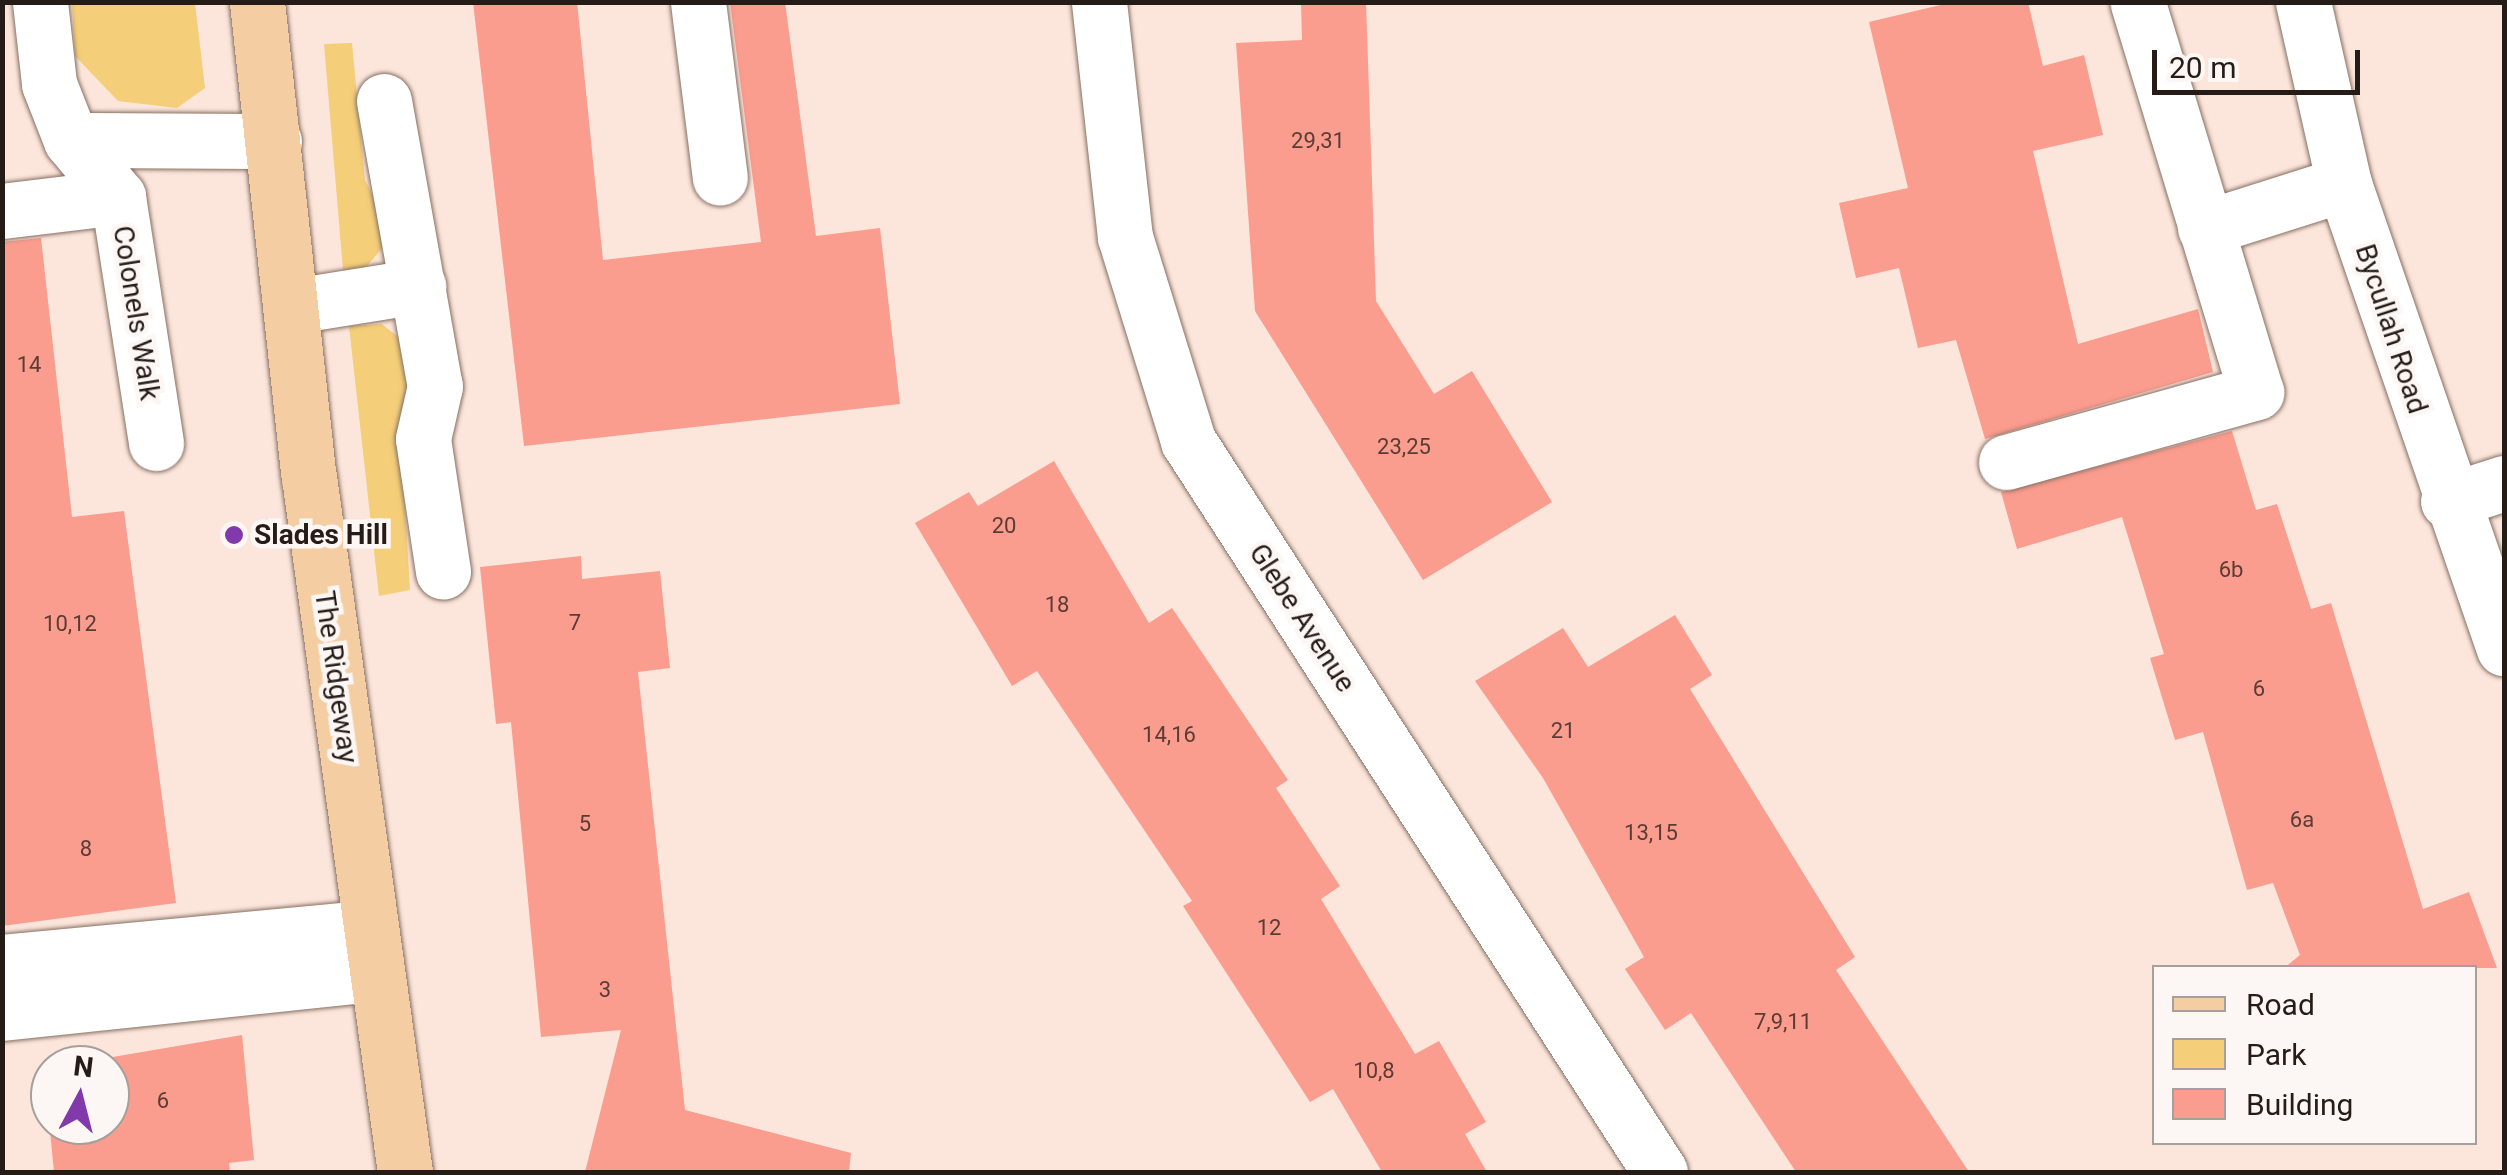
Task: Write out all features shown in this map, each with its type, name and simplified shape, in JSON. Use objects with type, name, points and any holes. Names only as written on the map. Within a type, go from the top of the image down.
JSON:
[{"type":"main road","name":"The Ridgeway","points":[[256,2],[373,950],[405,1172]]},
{"type":"street","name":"Colonels Walk","points":[[40,2],[48,84],[71,140],[118,196],[156,444]]},
{"type":"street","points":[[698,2],[720,178]]},
{"type":"street","name":"Glebe Avenue","points":[[1099,2],[1125,237],[1188,442],[1660,1172]]},
{"type":"street","name":"Bycullah Road","points":[[2303,2],[2344,184],[2448,502],[2504,648]]},
{"type":"street","points":[[2006,462],[2256,392],[2138,4]]},
{"type":"street","points":[[384,100],[435,386],[423,439],[443,572]]},
{"type":"street","points":[[71,140],[274,141]]},
{"type":"street","points":[[2205,228],[2344,184]]},
{"type":"street","points":[[2,211],[118,196]]},
{"type":"street","points":[[293,306],[418,286]]},
{"type":"street","points":[[2448,502],[2504,483]]},
{"type":"street","points":[[2,962],[373,950]]},
{"type":"street","points":[[2,1013],[373,950]]},
{"type":"green space","points":[[72,3],[195,3],[205,88],[177,108],[118,101],[75,56]]},
{"type":"green space","points":[[352,43],[365,180],[393,235],[363,271],[343,270],[324,44]]},
{"type":"green space","points":[[382,324],[413,349],[401,440],[410,590],[379,596],[349,326]]},
{"type":"building","points":[[473,2],[577,2],[603,260],[761,242],[730,2],[785,2],[816,236],[880,228],[900,404],[524,446]]},
{"type":"building","points":[[1301,2],[1366,2],[1376,301],[1434,394],[1472,371],[1552,502],[1423,580],[1255,311],[1236,43],[1302,40]]},
{"type":"building","points":[[1953,2],[2028,2],[2043,66],[2084,55],[2103,135],[2033,151],[2078,344],[2198,309],[2213,372],[1985,439],[1956,340],[1918,348],[1899,268],[1856,278],[1839,203],[1908,188],[1869,22]]},
{"type":"building","points":[[41,238],[72,517],[124,511],[176,903],[2,926],[2,242]]},
{"type":"building","points":[[2232,431],[2256,510],[2277,504],[2311,609],[2331,603],[2423,909],[2469,892],[2497,968],[2288,965],[2300,955],[2273,883],[2247,890],[2203,732],[2175,740],[2150,658],[2164,654],[2122,517],[2017,549],[2001,492]]},
{"type":"building","points":[[1054,461],[1149,623],[1172,608],[1288,780],[1276,788],[1340,886],[1321,899],[1415,1054],[1439,1041],[1486,1122],[1465,1134],[1487,1172],[1382,1172],[1333,1089],[1310,1102],[1183,906],[1192,901],[1037,671],[1012,686],[915,523],[969,492],[978,506]]},
{"type":"building","points":[[581,556],[582,579],[660,571],[670,668],[638,672],[685,1110],[851,1153],[849,1172],[585,1172],[621,1030],[541,1037],[511,722],[496,724],[480,567]]},
{"type":"building","points":[[1675,615],[1712,675],[1690,689],[1855,957],[1836,970],[1969,1172],[1796,1172],[1691,1013],[1665,1030],[1625,969],[1644,957],[1543,778],[1475,681],[1563,628],[1588,667]]},
{"type":"building","points":[[242,1035],[254,1160],[229,1163],[230,1172],[54,1172],[51,1145],[130,1145],[130,1054]]},
{"type":"place","name":"Slades Hill","points":[[234,535]]}]
